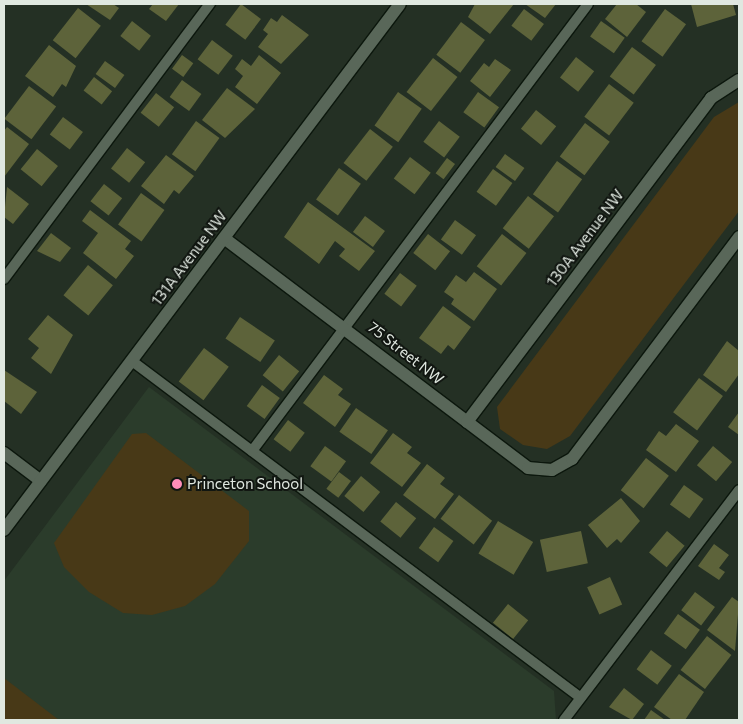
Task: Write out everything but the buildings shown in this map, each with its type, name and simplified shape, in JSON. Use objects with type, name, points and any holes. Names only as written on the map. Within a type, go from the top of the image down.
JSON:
[{"type":"street","name":"131A Avenue NW","points":[[4,530],[400,4]]},
{"type":"street","name":"130A Avenue NW","points":[[468,422],[711,98],[737,80]]},
{"type":"street","name":"75 Street NW","points":[[224,238],[345,327],[528,468],[552,470],[572,459],[739,237]]},
{"type":"street","points":[[4,453],[41,481]]},
{"type":"lane","points":[[4,279],[210,4]]},
{"type":"lane","points":[[252,451],[588,4]]},
{"type":"lane","points":[[132,361],[581,698]]},
{"type":"lane","points":[[564,720],[739,490]]},
{"type":"shaded area","points":[[739,102],[739,211],[570,436],[547,449],[523,445],[500,429],[497,407],[714,117]]},
{"type":"shaded area","name":"Princeton School","points":[[149,387],[554,691],[556,720],[4,720],[4,581]]},
{"type":"shaded area","points":[[146,433],[249,511],[249,541],[215,584],[185,606],[152,615],[123,613],[89,592],[64,567],[54,543],[132,434]]},
{"type":"shaded area","points":[[4,678],[59,720],[4,720]]},
{"type":"place","name":"Princeton School","points":[[177,484]]}]
